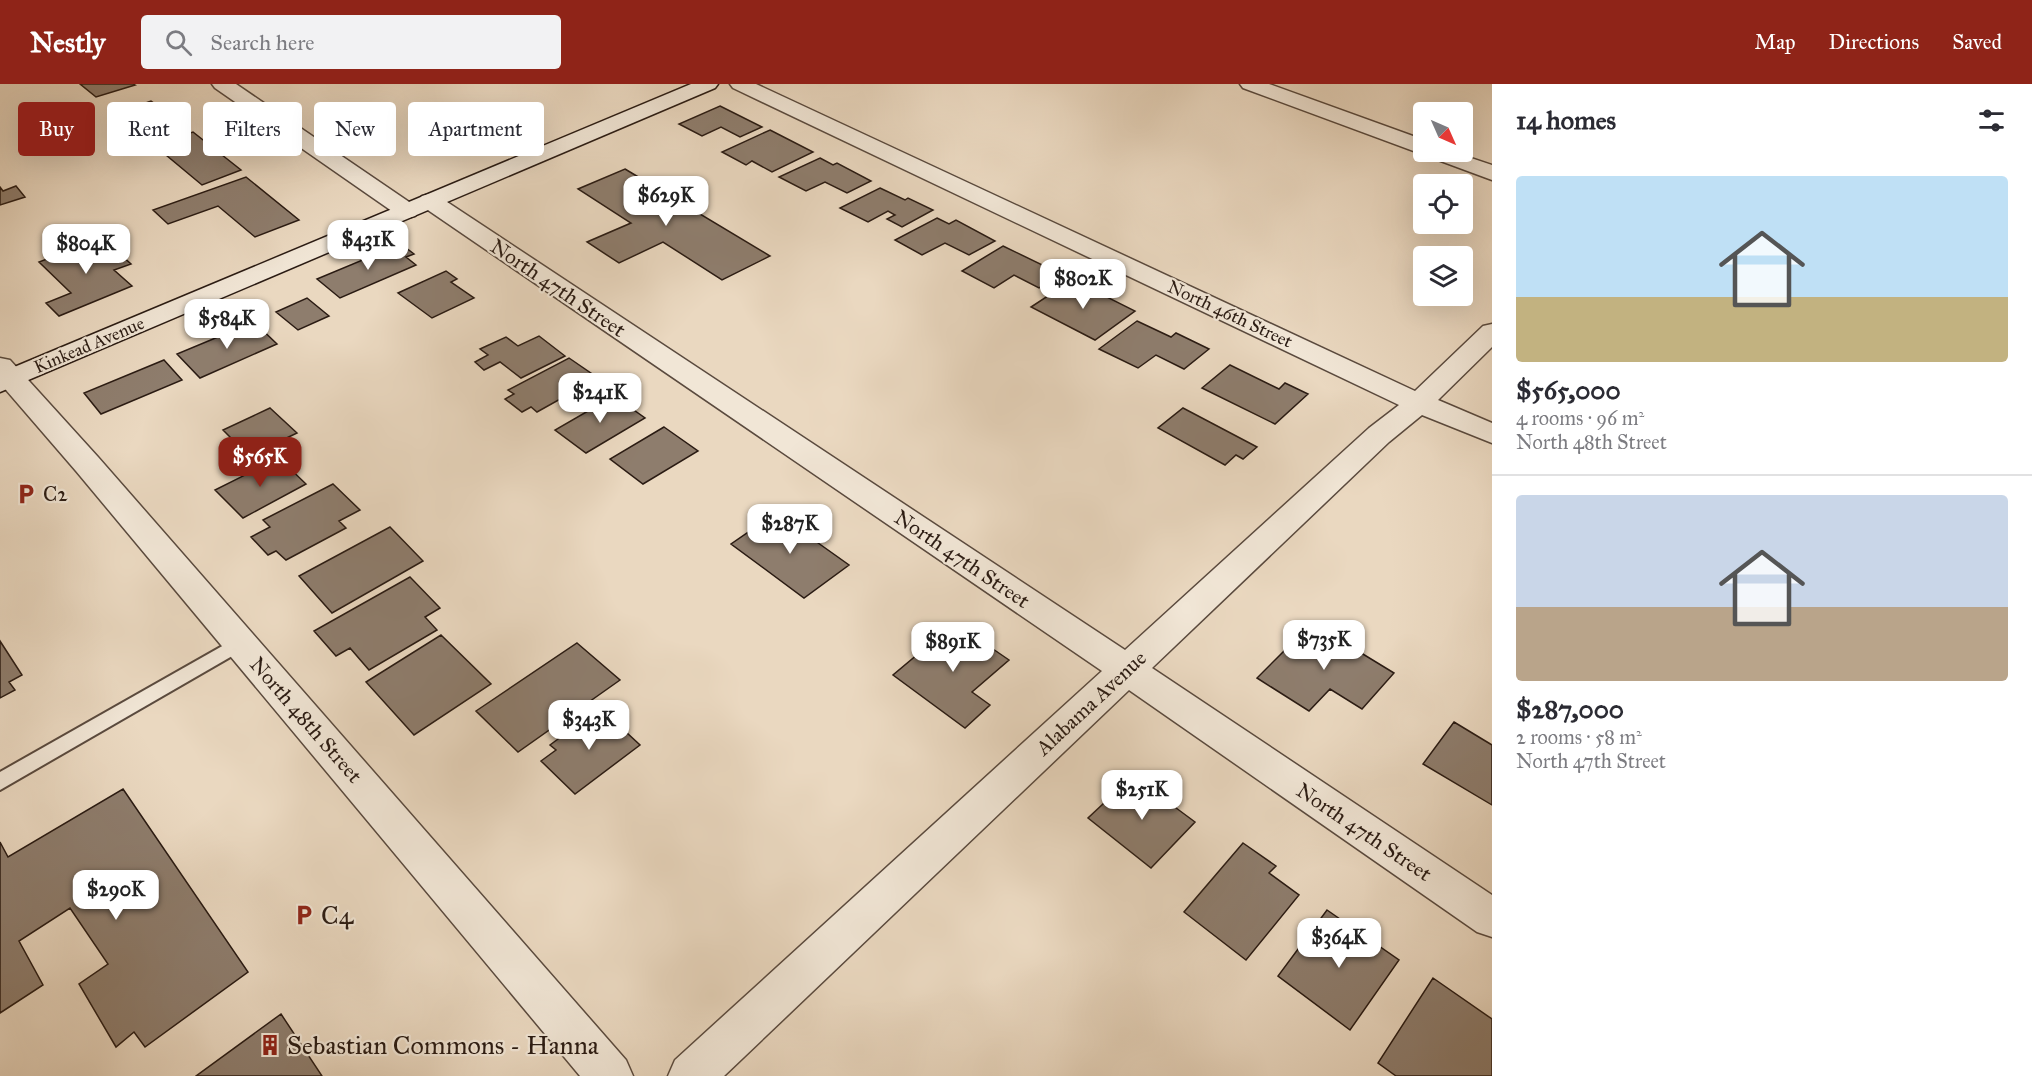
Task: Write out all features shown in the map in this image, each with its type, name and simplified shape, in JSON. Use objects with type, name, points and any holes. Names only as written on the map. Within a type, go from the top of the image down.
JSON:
[{"type":"street","name":"North 47th Street","points":[[222,84],[418,206],[897,514],[1125,671],[1492,918]]},
{"type":"street","name":"Kinkead Avenue","points":[[4,376],[708,84]]},
{"type":"street","name":"North 46th Street","points":[[740,84],[1492,434]]},
{"type":"street","points":[[1250,84],[1413,144]]},
{"type":"street","points":[[1462,162],[1492,173]]},
{"type":"street","name":"Alabama Avenue","points":[[691,1076],[1379,435],[1420,402],[1492,332]]},
{"type":"street","name":"North 48th Street","points":[[4,376],[240,643],[610,1076]]},
{"type":"lane","points":[[0,782],[240,643]]},
{"type":"building","points":[[80,84],[133,84],[135,85],[96,97]]},
{"type":"building","points":[[720,106],[762,127],[740,137],[721,127],[702,136],[679,124]]},
{"type":"building","points":[[770,130],[813,152],[772,172],[752,161],[746,165],[722,152]]},
{"type":"building","points":[[191,133],[203,140],[203,156],[223,156],[241,170],[202,185],[167,156],[191,156]]},
{"type":"building","points":[[820,158],[833,165],[837,163],[871,181],[847,193],[825,182],[806,191],[779,177]]},
{"type":"building","points":[[625,169],[770,256],[722,280],[663,242],[619,263],[587,242],[631,223],[578,189]]},
{"type":"building","points":[[246,177],[299,220],[255,237],[218,206],[168,224],[153,210]]},
{"type":"building","points":[[16,186],[25,197],[0,205],[0,187],[3,191]]},
{"type":"building","points":[[880,188],[933,210],[902,227],[887,219],[895,215],[888,211],[868,222],[840,208]]},
{"type":"building","points":[[937,218],[949,224],[956,220],[995,241],[969,255],[945,243],[922,255],[895,240]]},
{"type":"building","points":[[102,238],[131,264],[114,270],[132,286],[59,316],[46,303],[71,293],[39,262]]},
{"type":"building","points":[[401,244],[414,254],[406,257],[416,265],[340,298],[317,279]]},
{"type":"building","points":[[1003,246],[1061,274],[1039,288],[1014,275],[994,288],[962,271]]},
{"type":"building","points":[[446,271],[457,279],[451,282],[474,298],[432,318],[398,293]]},
{"type":"building","points":[[1069,282],[1135,311],[1095,340],[1031,307]]},
{"type":"building","points":[[307,298],[329,316],[298,330],[276,312]]},
{"type":"building","points":[[1137,321],[1171,337],[1176,333],[1209,349],[1184,369],[1156,355],[1138,368],[1099,349]]},
{"type":"building","points":[[254,322],[277,344],[200,378],[177,354]]},
{"type":"building","points":[[539,336],[565,356],[521,378],[500,362],[484,370],[475,362],[488,355],[480,349],[506,337],[518,346]]},
{"type":"building","points":[[569,358],[598,378],[537,412],[531,407],[522,412],[505,399],[514,394],[508,390]]},
{"type":"building","points":[[164,360],[182,380],[101,414],[84,393]]},
{"type":"building","points":[[1230,365],[1279,389],[1285,383],[1308,394],[1275,424],[1202,388]]},
{"type":"building","points":[[614,396],[645,418],[586,453],[555,430]]},
{"type":"building","points":[[270,408],[297,433],[249,456],[223,430]]},
{"type":"building","points":[[1183,408],[1257,447],[1243,459],[1236,455],[1225,465],[1158,428]]},
{"type":"building","points":[[664,427],[698,451],[643,484],[610,459]]},
{"type":"building","points":[[279,458],[306,484],[243,518],[215,490]]},
{"type":"building","points":[[333,484],[360,510],[339,521],[346,528],[286,560],[276,551],[268,555],[251,537],[270,527],[263,520]]},
{"type":"building","points":[[776,513],[849,565],[804,598],[731,544]]},
{"type":"building","points":[[390,527],[423,561],[332,613],[299,576]]},
{"type":"building","points":[[410,577],[440,608],[425,617],[437,630],[369,670],[350,648],[336,656],[314,631]]},
{"type":"building","points":[[955,623],[1009,660],[972,692],[990,705],[965,728],[893,675]]},
{"type":"building","points":[[1312,623],[1394,673],[1362,709],[1330,689],[1309,711],[1257,678]]},
{"type":"building","points":[[441,635],[491,684],[414,735],[366,682]]},
{"type":"building","points":[[0,641],[22,675],[9,682],[15,690],[0,698]]},
{"type":"building","points":[[577,643],[620,680],[518,752],[476,711]]},
{"type":"building","points":[[600,708],[640,745],[575,794],[541,761],[556,750],[550,745]]},
{"type":"building","points":[[1454,722],[1492,745],[1492,805],[1423,764]]},
{"type":"building","points":[[1133,776],[1195,822],[1151,868],[1088,818]]},
{"type":"building","points":[[123,789],[248,972],[145,1047],[134,1032],[116,1047],[79,984],[108,964],[70,908],[19,941],[43,985],[0,1013],[0,842],[8,857]]},
{"type":"building","points":[[1243,843],[1276,866],[1269,873],[1299,895],[1246,960],[1184,912]]},
{"type":"building","points":[[1327,910],[1399,960],[1350,1030],[1278,976]]},
{"type":"building","points":[[1433,978],[1492,1019],[1492,1076],[1396,1076],[1378,1063]]},
{"type":"building","name":"Sebastian Commons - Hanna","points":[[281,1014],[322,1076],[196,1076]]},
{"type":"place","name":"C2","points":[[26,494]]},
{"type":"place","name":"C4","points":[[304,915]]},
{"type":"place","name":"Sebastian Commons - Hanna","points":[[270,1045]]}]
